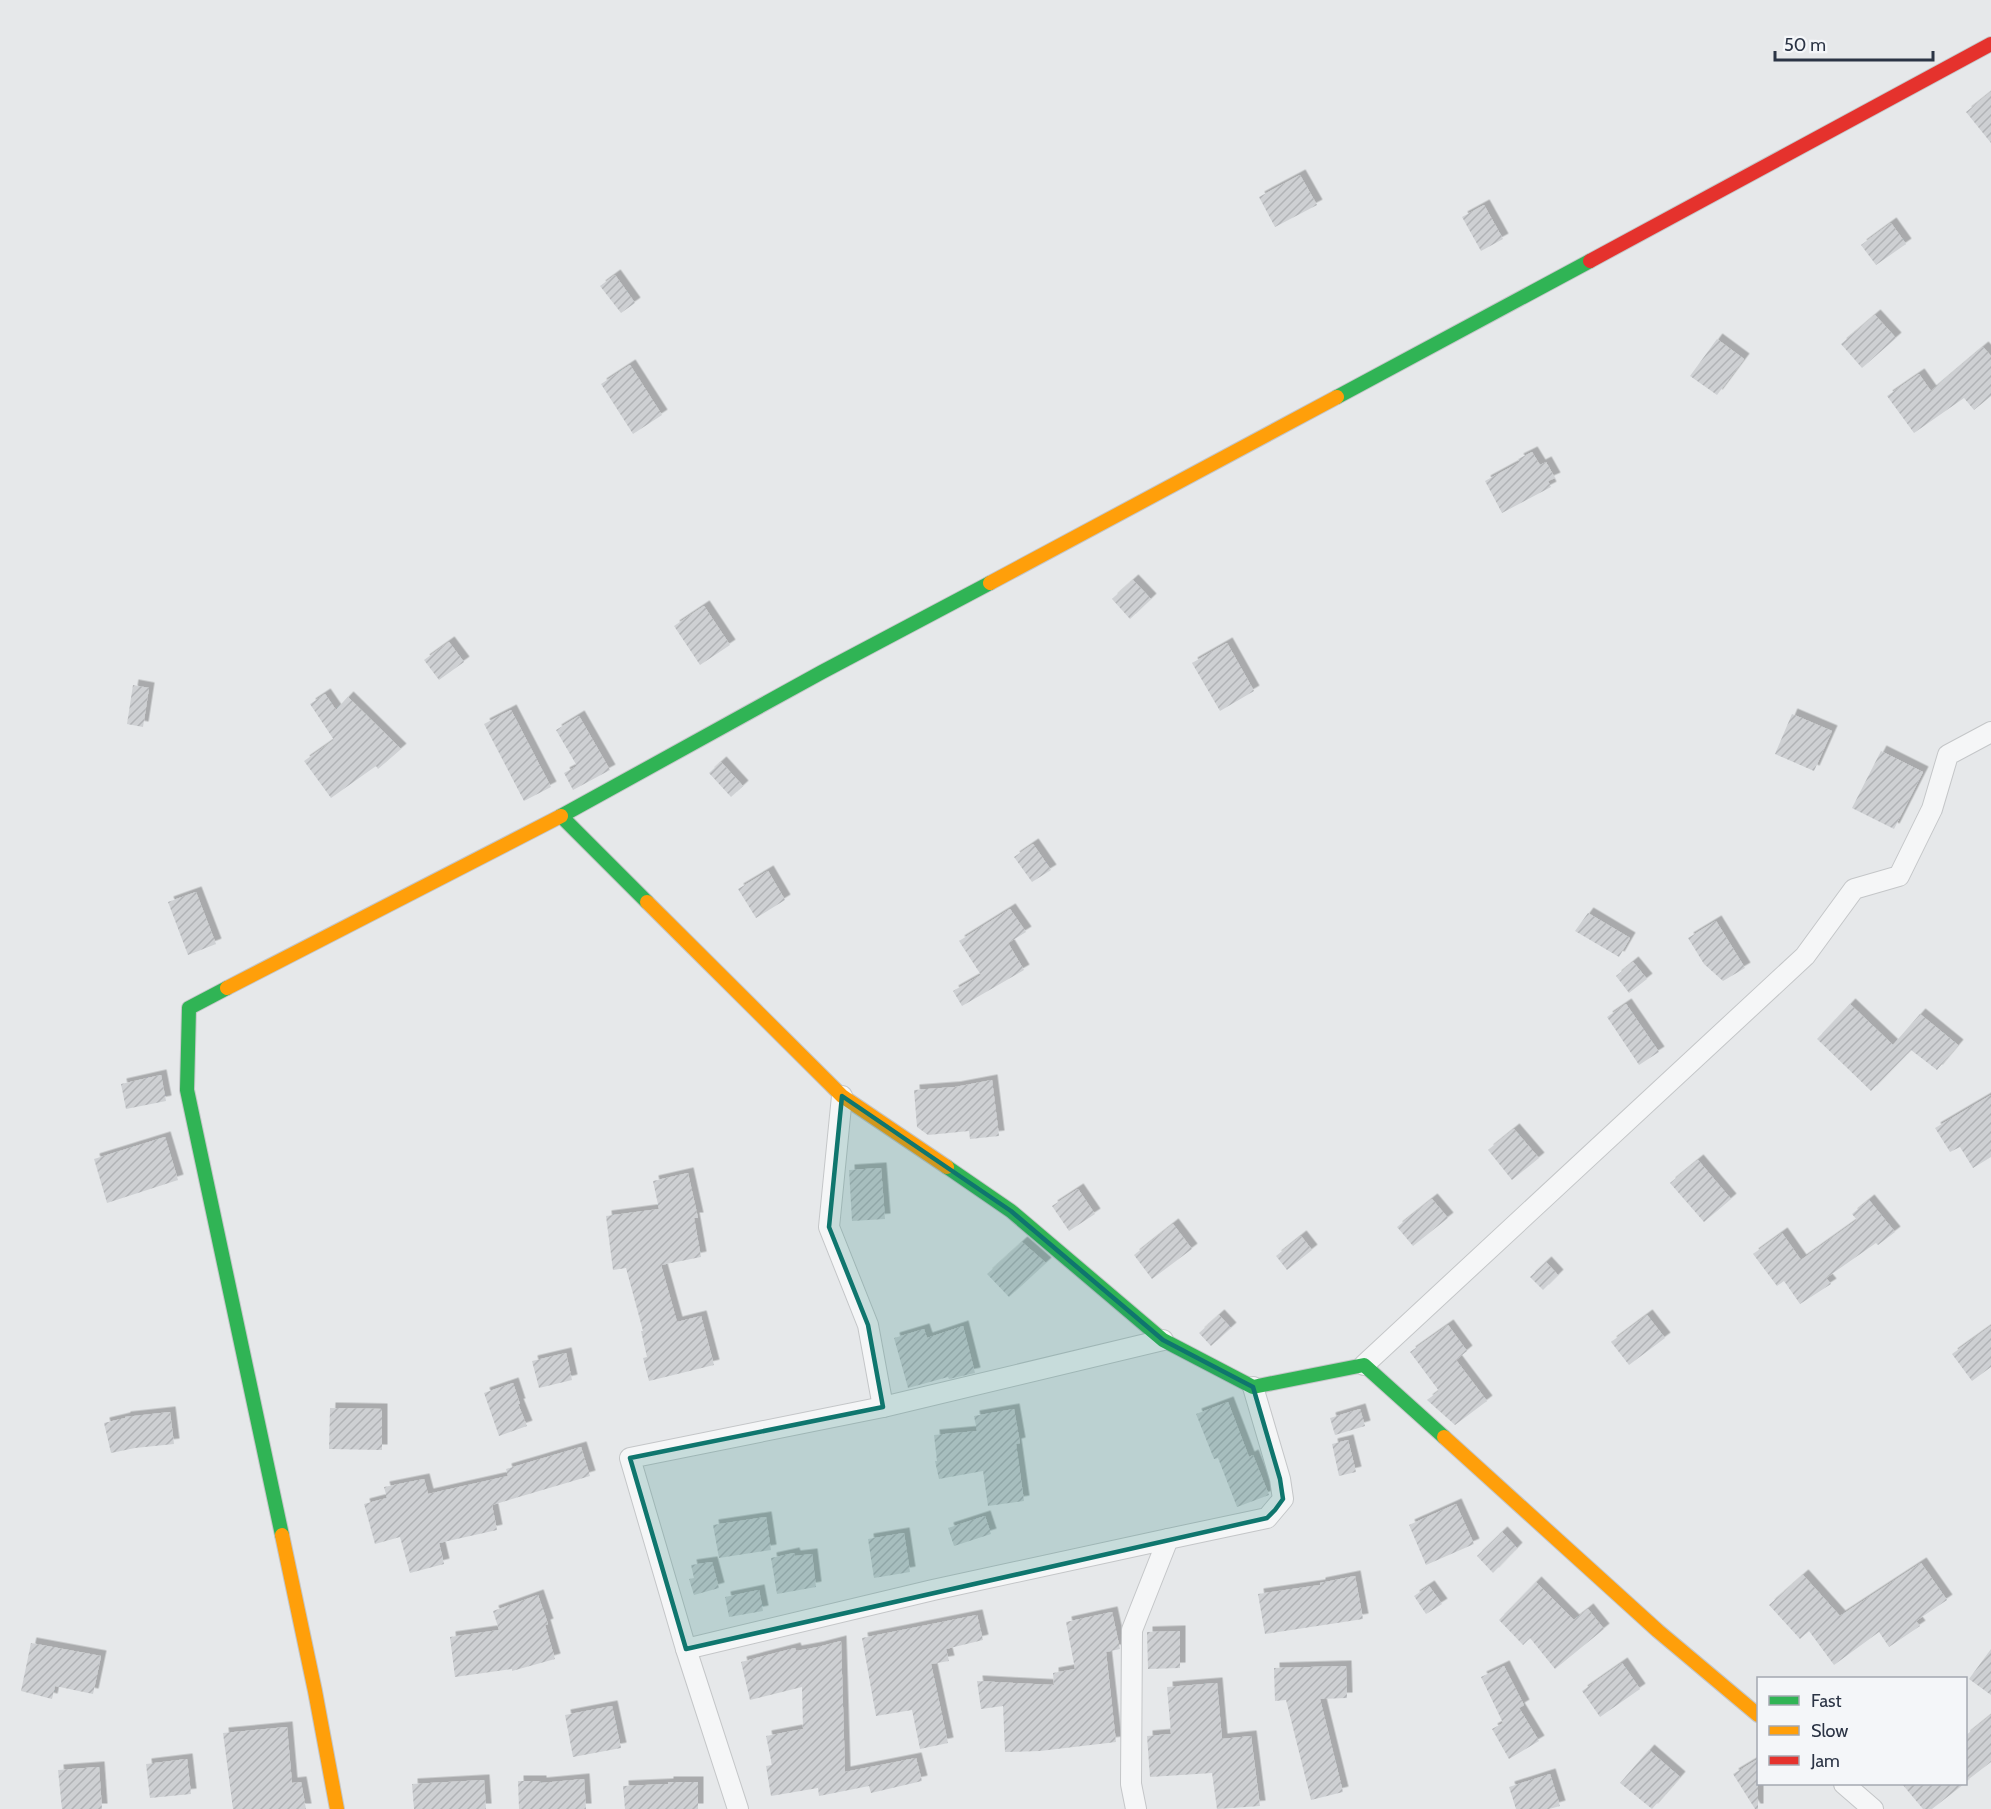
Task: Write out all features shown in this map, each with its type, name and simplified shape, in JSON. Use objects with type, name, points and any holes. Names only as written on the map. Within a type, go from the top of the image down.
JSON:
[{"type":"street","points":[[337,1809],[310,1668],[187,1090],[189,1008],[561,816],[822,672],[1258,440],[1991,44]]},
{"type":"street","points":[[561,816],[842,1096],[1011,1211],[1163,1340],[1253,1387],[1364,1365],[1805,956],[1854,889],[1899,876],[1932,809],[1948,755],[1991,732]]},
{"type":"street","points":[[842,1096],[829,1227],[868,1325],[883,1407]]},
{"type":"street","points":[[738,1809],[686,1648],[630,1458],[883,1407],[1163,1340]]},
{"type":"street","points":[[1364,1365],[1658,1631],[1757,1714]]},
{"type":"street","points":[[686,1648],[933,1590],[1267,1518],[1283,1499],[1280,1479],[1253,1387]]},
{"type":"street","points":[[1136,1809],[1131,1784],[1132,1630],[1168,1539]]},
{"type":"street","points":[[1845,1785],[1873,1809]]},
{"type":"highlighted area","points":[[842,1096],[1011,1211],[1163,1340],[1253,1387],[1280,1479],[1283,1499],[1275,1510],[1267,1518],[686,1649],[630,1458],[883,1407],[868,1325],[829,1227]]},
{"type":"building","points":[[1991,92],[1991,143],[1966,112]]},
{"type":"building","points":[[1300,175],[1317,205],[1275,227],[1259,197]]},
{"type":"building","points":[[1484,205],[1503,239],[1481,251],[1462,217]]},
{"type":"building","points":[[1891,223],[1906,244],[1876,265],[1861,245]]},
{"type":"building","points":[[615,275],[635,303],[621,313],[600,286]]},
{"type":"building","points":[[1875,315],[1896,338],[1862,368],[1841,344]]},
{"type":"building","points":[[1717,339],[1744,359],[1717,395],[1690,376]]},
{"type":"building","points":[[1983,347],[1991,356],[1991,396],[1974,410],[1964,398],[1914,433],[1887,396],[1919,374],[1931,391]]},
{"type":"building","points":[[630,365],[662,415],[633,434],[601,384]]},
{"type":"building","points":[[1532,452],[1540,465],[1546,462],[1555,478],[1548,481],[1551,487],[1502,513],[1485,481],[1520,462],[1518,459]]},
{"type":"building","points":[[1133,580],[1151,599],[1130,619],[1112,599]]},
{"type":"building","points":[[704,606],[730,645],[700,665],[674,626]]},
{"type":"building","points":[[449,642],[464,662],[439,680],[424,660]]},
{"type":"building","points":[[1227,643],[1254,691],[1220,711],[1192,663]]},
{"type":"building","points":[[133,685],[149,688],[143,727],[127,724]]},
{"type":"building","points":[[325,694],[336,710],[348,697],[401,749],[378,769],[376,766],[331,798],[304,761],[334,740],[310,704]]},
{"type":"building","points":[[511,710],[551,787],[524,801],[484,724]]},
{"type":"building","points":[[1792,714],[1832,731],[1814,771],[1775,754]]},
{"type":"building","points":[[579,716],[610,770],[573,790],[564,773],[577,766],[556,730]]},
{"type":"building","points":[[1881,751],[1923,772],[1894,829],[1852,808]]},
{"type":"building","points":[[721,762],[743,786],[731,797],[709,773]]},
{"type":"building","points":[[1033,844],[1051,870],[1032,882],[1014,857]]},
{"type":"building","points":[[768,871],[785,900],[756,918],[738,889]]},
{"type":"building","points":[[196,892],[216,944],[188,955],[168,902]]},
{"type":"building","points":[[1010,909],[1026,932],[1008,943],[1024,970],[962,1006],[953,991],[981,975],[959,941]]},
{"type":"building","points":[[1588,913],[1630,938],[1619,957],[1575,931]]},
{"type":"building","points":[[1716,921],[1745,968],[1723,981],[1704,964],[1688,938]]},
{"type":"building","points":[[1633,962],[1647,979],[1629,993],[1616,976]]},
{"type":"building","points":[[1626,1004],[1659,1052],[1639,1065],[1607,1017]]},
{"type":"building","points":[[1850,1004],[1893,1045],[1920,1014],[1958,1045],[1937,1070],[1911,1050],[1871,1091],[1817,1039]]},
{"type":"building","points":[[161,1075],[166,1101],[126,1109],[121,1084]]},
{"type":"building","points":[[992,1080],[999,1136],[970,1139],[969,1131],[928,1135],[917,1127],[914,1090],[955,1087]]},
{"type":"building","points":[[1991,1095],[1991,1157],[1973,1168],[1960,1147],[1950,1152],[1935,1128]]},
{"type":"building","points":[[1514,1129],[1539,1158],[1512,1180],[1488,1150]]},
{"type":"building","points":[[165,1137],[178,1180],[107,1203],[94,1159]]},
{"type":"building","points":[[1698,1160],[1731,1199],[1704,1222],[1670,1183]]},
{"type":"building","points":[[881,1168],[885,1219],[852,1221],[849,1170]]},
{"type":"building","points":[[688,1173],[698,1218],[694,1218],[701,1257],[661,1265],[677,1322],[701,1316],[714,1365],[649,1381],[643,1358],[647,1357],[641,1331],[643,1331],[626,1268],[613,1270],[606,1216],[659,1209],[653,1181]]},
{"type":"building","points":[[1078,1189],[1095,1214],[1069,1231],[1052,1206]]},
{"type":"building","points":[[1432,1199],[1448,1218],[1413,1246],[1397,1227]]},
{"type":"building","points":[[1869,1200],[1895,1232],[1826,1278],[1831,1284],[1800,1304],[1784,1281],[1777,1286],[1753,1254],[1782,1233],[1801,1260],[1857,1220],[1852,1214]]},
{"type":"building","points":[[1173,1224],[1192,1249],[1152,1279],[1134,1255]]},
{"type":"building","points":[[1301,1236],[1312,1250],[1287,1270],[1276,1256]]},
{"type":"building","points":[[1022,1242],[1046,1263],[1009,1297],[987,1274]]},
{"type":"building","points":[[1546,1262],[1558,1275],[1543,1290],[1530,1277]]},
{"type":"building","points":[[1219,1315],[1231,1328],[1211,1346],[1199,1333]]},
{"type":"building","points":[[1647,1315],[1665,1338],[1629,1365],[1611,1342]]},
{"type":"building","points":[[1448,1325],[1467,1351],[1456,1360],[1487,1401],[1455,1425],[1427,1400],[1439,1391],[1410,1352]]},
{"type":"building","points":[[963,1326],[975,1373],[949,1379],[948,1377],[908,1388],[894,1338],[924,1329],[927,1338]]},
{"type":"building","points":[[1991,1326],[1991,1367],[1972,1381],[1952,1354]]},
{"type":"building","points":[[566,1353],[572,1380],[539,1388],[532,1361]]},
{"type":"building","points":[[513,1383],[527,1426],[499,1436],[484,1393]]},
{"type":"building","points":[[1228,1402],[1249,1457],[1253,1455],[1269,1495],[1237,1507],[1218,1458],[1214,1459],[1196,1414]]},
{"type":"building","points":[[330,1408],[382,1409],[382,1450],[329,1449]]},
{"type":"building","points":[[1014,1409],[1020,1443],[1016,1444],[1024,1501],[988,1506],[983,1471],[939,1479],[935,1461],[937,1461],[934,1435],[977,1431],[974,1416]]},
{"type":"building","points":[[1360,1409],[1365,1426],[1335,1435],[1330,1418]]},
{"type":"building","points":[[170,1412],[174,1444],[111,1453],[104,1423],[125,1417]]},
{"type":"building","points":[[1348,1440],[1356,1472],[1339,1476],[1332,1444]]},
{"type":"building","points":[[581,1447],[590,1476],[492,1505],[497,1530],[439,1543],[444,1564],[410,1573],[400,1537],[375,1544],[364,1504],[387,1498],[384,1487],[424,1479],[428,1494],[508,1476],[506,1469]]},
{"type":"building","points":[[1456,1504],[1474,1544],[1426,1565],[1409,1525]]},
{"type":"building","points":[[985,1516],[991,1534],[954,1546],[948,1528]]},
{"type":"building","points":[[766,1517],[771,1550],[719,1558],[713,1525]]},
{"type":"building","points":[[1502,1532],[1517,1548],[1493,1573],[1477,1556]]},
{"type":"building","points":[[904,1533],[910,1572],[874,1578],[868,1539]]},
{"type":"building","points":[[794,1553],[795,1556],[812,1554],[816,1587],[777,1594],[771,1558]]},
{"type":"building","points":[[712,1562],[719,1588],[694,1595],[689,1579],[694,1578],[691,1565]]},
{"type":"building","points":[[1921,1563],[1947,1600],[1916,1621],[1920,1626],[1889,1647],[1879,1632],[1834,1665],[1809,1631],[1800,1639],[1769,1605],[1803,1575],[1840,1616]]},
{"type":"building","points":[[1355,1576],[1363,1619],[1265,1634],[1258,1594],[1320,1585],[1320,1583]]},
{"type":"building","points":[[1536,1582],[1574,1620],[1588,1609],[1604,1629],[1555,1669],[1530,1638],[1523,1645],[1499,1620]]},
{"type":"building","points":[[1429,1586],[1442,1604],[1426,1614],[1414,1596]]},
{"type":"building","points":[[759,1590],[763,1611],[729,1617],[725,1597]]},
{"type":"building","points":[[538,1595],[548,1624],[545,1625],[555,1659],[512,1671],[512,1669],[455,1677],[450,1637],[499,1630],[493,1611]]},
{"type":"building","points":[[1112,1612],[1120,1649],[1106,1652],[1116,1742],[1040,1751],[1005,1752],[1003,1706],[981,1709],[977,1681],[1054,1685],[1053,1673],[1075,1669],[1066,1622]]},
{"type":"building","points":[[977,1615],[983,1640],[946,1649],[949,1661],[931,1664],[948,1743],[920,1749],[912,1710],[876,1716],[862,1638]]},
{"type":"building","points":[[1180,1631],[1180,1668],[1148,1669],[1147,1632]]},
{"type":"building","points":[[841,1641],[845,1772],[916,1758],[922,1781],[871,1793],[869,1786],[819,1796],[818,1788],[771,1796],[766,1766],[772,1765],[766,1736],[803,1729],[802,1687],[750,1700],[741,1662],[795,1648],[796,1651]]},
{"type":"building","points":[[31,1643],[101,1656],[93,1694],[55,1686],[52,1699],[21,1691]]},
{"type":"building","points":[[1991,1649],[1991,1695],[1969,1679]]},
{"type":"building","points":[[1622,1663],[1640,1689],[1600,1717],[1582,1691]]},
{"type":"building","points":[[1346,1666],[1347,1698],[1320,1699],[1343,1792],[1311,1800],[1286,1700],[1275,1701],[1274,1668]]},
{"type":"building","points":[[1504,1666],[1524,1705],[1519,1708],[1539,1741],[1509,1759],[1492,1729],[1503,1723],[1481,1677]]},
{"type":"building","points":[[1217,1683],[1222,1739],[1251,1736],[1260,1806],[1217,1809],[1212,1773],[1150,1777],[1147,1736],[1171,1734],[1167,1687]]},
{"type":"building","points":[[612,1706],[621,1748],[573,1757],[565,1715]]},
{"type":"building","points":[[1991,1715],[1991,1762],[1967,1780],[1967,1734]]},
{"type":"building","points":[[287,1727],[292,1783],[301,1782],[306,1809],[233,1809],[223,1733]]},
{"type":"building","points":[[1649,1750],[1680,1777],[1652,1809],[1620,1783]]},
{"type":"building","points":[[187,1759],[191,1794],[150,1798],[146,1764]]},
{"type":"building","points":[[1757,1760],[1758,1809],[1755,1809],[1733,1774]]},
{"type":"building","points":[[99,1767],[102,1809],[62,1809],[58,1770]]},
{"type":"building","points":[[1550,1774],[1560,1806],[1549,1809],[1516,1809],[1509,1787]]},
{"type":"building","points":[[584,1779],[586,1809],[519,1809],[518,1781],[541,1781],[541,1783]]},
{"type":"building","points":[[484,1780],[486,1809],[414,1809],[412,1784]]},
{"type":"building","points":[[668,1782],[698,1782],[698,1809],[625,1809],[623,1786],[668,1784]]},
{"type":"building","points":[[1903,1785],[1963,1785],[1932,1809],[1923,1809]]},
{"type":"traffic: fast","points":[[1337,397],[1590,261]]},
{"type":"traffic: fast","points":[[647,902],[561,816],[822,672],[990,583]]},
{"type":"traffic: fast","points":[[227,988],[189,1008],[187,1090],[282,1535]]},
{"type":"traffic: fast","points":[[947,1167],[1011,1211],[1163,1340],[1253,1387],[1364,1365],[1444,1437]]},
{"type":"traffic: slow","points":[[990,583],[1337,397]]},
{"type":"traffic: slow","points":[[227,988],[561,816]]},
{"type":"traffic: slow","points":[[647,902],[842,1096],[947,1167]]},
{"type":"traffic: slow","points":[[1444,1437],[1658,1631],[1757,1714]]},
{"type":"traffic: slow","points":[[282,1535],[337,1809]]},
{"type":"traffic: jam","points":[[1590,261],[1991,44]]}]
